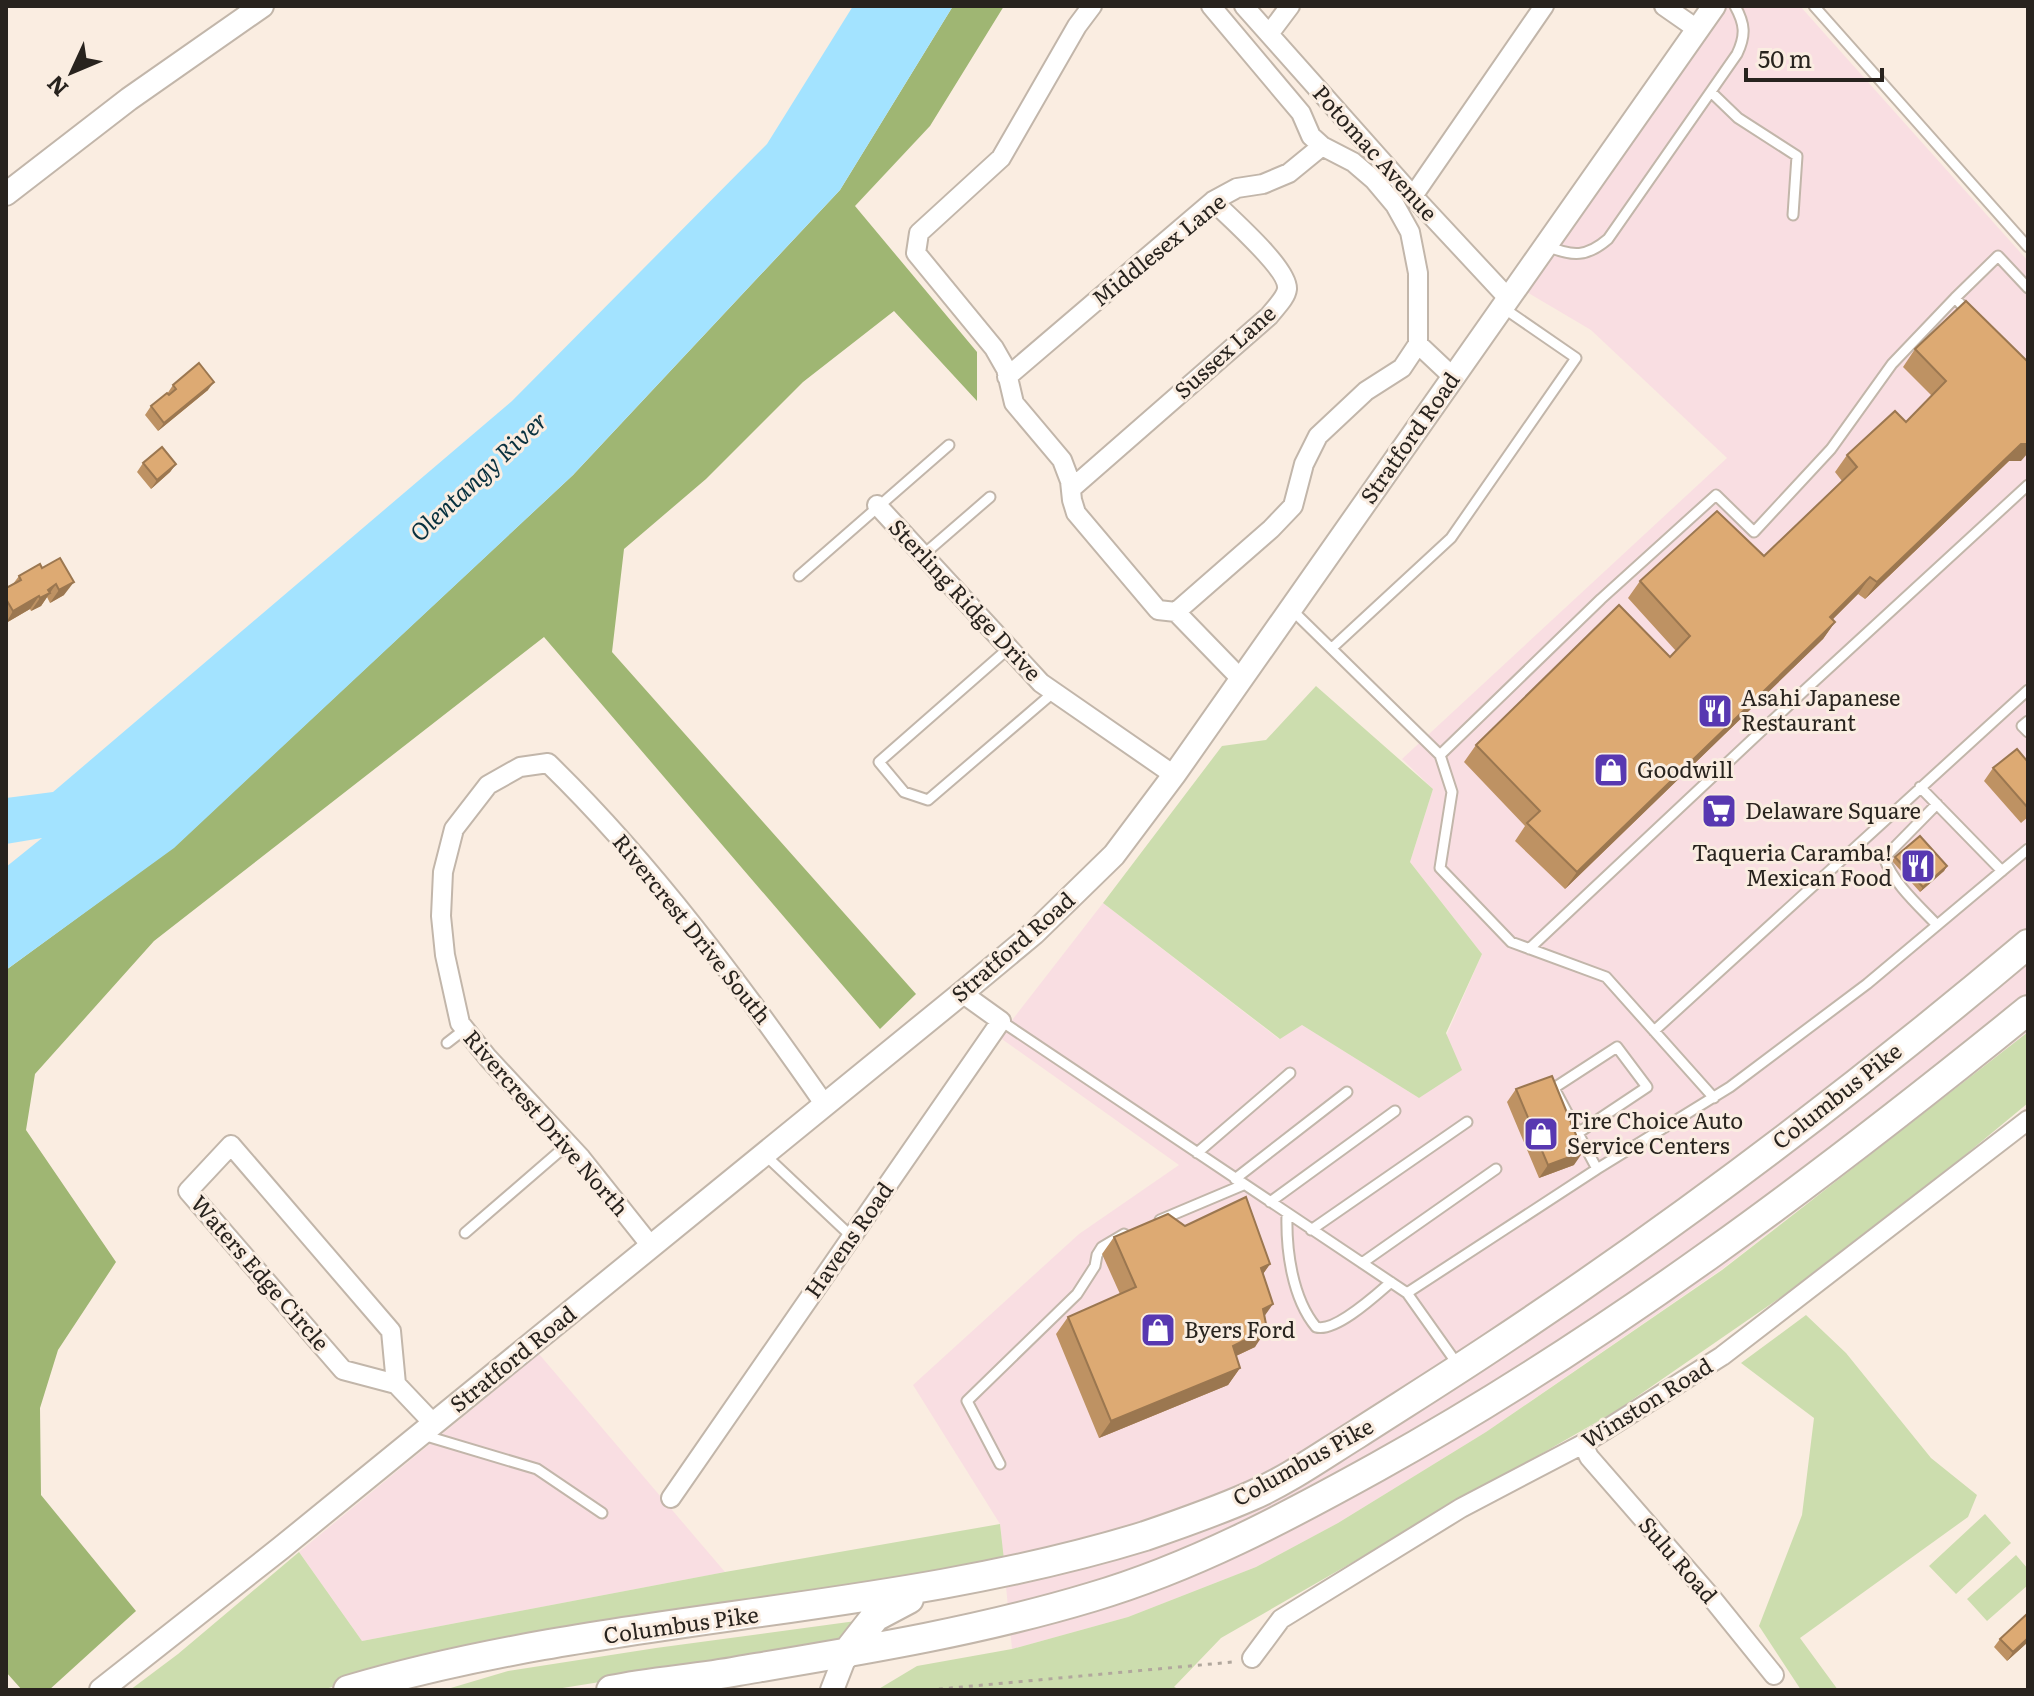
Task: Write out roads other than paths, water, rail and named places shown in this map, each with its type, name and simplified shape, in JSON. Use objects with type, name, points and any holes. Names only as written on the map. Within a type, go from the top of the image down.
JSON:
[{"type":"highway","name":"Columbus Pike","points":[[348,1690],[426,1669],[548,1645],[931,1587],[1052,1562],[1147,1535],[1254,1495],[1329,1452],[1560,1301],[1758,1158],[2028,944]]},
{"type":"highway","name":"Columbus Pike","points":[[611,1690],[846,1654],[980,1628],[1094,1597],[1180,1567],[1302,1509],[1438,1433],[1577,1347],[1795,1193],[2028,1010]]},
{"type":"highway","points":[[846,1654],[875,1617],[931,1587]]},
{"type":"street","points":[[6,194],[129,99],[262,6]]},
{"type":"street","points":[[1092,6],[1077,26],[1001,158],[919,233],[916,253],[994,348],[1014,403],[1062,460],[1076,513],[1158,610],[1176,612],[1241,679]]},
{"type":"street","points":[[1176,612],[1293,506],[1304,464],[1318,436],[1366,391],[1402,368],[1418,344],[1419,286],[1410,232],[1395,205],[1374,180],[1353,162],[1322,146],[1311,136],[1301,113],[1211,6]]},
{"type":"street","name":"Potomac Avenue","points":[[1244,6],[1505,302]]},
{"type":"street","points":[[1269,34],[1290,6]]},
{"type":"street","points":[[1413,196],[1544,6]]},
{"type":"street","points":[[1664,6],[1697,29]]},
{"type":"street","name":"Stratford Road","points":[[101,1690],[281,1548],[962,993],[1034,933],[1114,855],[1174,775],[1714,6]]},
{"type":"street","name":"Middlesex Lane","points":[[1007,377],[1213,201],[1237,188],[1263,184],[1289,173],[1322,146]]},
{"type":"street","name":"Sussex Lane","points":[[1071,489],[1269,316],[1287,293],[1287,284],[1277,266],[1213,201]]},
{"type":"street","points":[[1418,344],[1453,377]]},
{"type":"street","name":"Sterling Ridge Drive","points":[[877,505],[1041,683],[1174,775]]},
{"type":"street","name":"Rivercrest Drive North","points":[[548,763],[520,767],[488,785],[454,829],[443,872],[445,955],[460,1023],[488,1058],[568,1144],[651,1246]]},
{"type":"street","name":"Rivercrest Drive South","points":[[548,763],[597,811],[650,875],[766,1021],[825,1105]]},
{"type":"street","points":[[962,993],[1001,1021]]},
{"type":"street","name":"Havens Road","points":[[671,1498],[1001,1021]]},
{"type":"street","name":"Winston Road","points":[[1252,1658],[1281,1619],[1461,1508],[1583,1444],[1722,1356],[2028,1120]]},
{"type":"street","name":"Waters Edge Circle","points":[[231,1145],[391,1331],[396,1384],[343,1370],[188,1191],[231,1145]]},
{"type":"street","points":[[396,1384],[426,1428]]},
{"type":"street","name":"Sulu Road","points":[[1583,1444],[1589,1457],[1711,1597],[1774,1675]]},
{"type":"street","points":[[832,1690],[846,1654]]},
{"type":"lane","points":[[1545,245],[1562,252],[1579,254],[1594,251],[1608,239],[1737,54],[1744,38],[1744,22],[1735,6]]},
{"type":"lane","points":[[1814,6],[2028,247]]},
{"type":"lane","points":[[1711,92],[1738,118],[1797,156],[1793,215]]},
{"type":"lane","points":[[1440,755],[1601,599],[1716,495],[1754,532],[1831,449],[1892,364],[1998,256],[2028,288]]},
{"type":"lane","points":[[1955,298],[1976,320]]},
{"type":"lane","points":[[1332,648],[1451,538],[1576,358],[1505,302]]},
{"type":"lane","points":[[799,576],[949,445]]},
{"type":"lane","points":[[1529,949],[2028,485]]},
{"type":"lane","points":[[923,555],[990,497]]},
{"type":"lane","points":[[1291,608],[1440,755],[1452,792],[1440,868],[1511,942],[1606,977],[1714,1098]]},
{"type":"lane","points":[[1009,648],[879,762],[904,792],[928,800],[1054,692]]},
{"type":"lane","points":[[1654,1031],[2028,690]]},
{"type":"lane","points":[[2028,721],[2022,726],[2028,732]]},
{"type":"lane","points":[[1920,787],[2002,871]]},
{"type":"lane","points":[[1937,804],[1884,858],[1887,868],[1937,925]]},
{"type":"lane","points":[[1407,1293],[1597,1169],[1714,1098],[1867,984],[2028,849]]},
{"type":"lane","points":[[1001,1021],[1407,1293],[1460,1368]]},
{"type":"lane","points":[[447,1043],[465,1029]]},
{"type":"lane","points":[[1578,1133],[1647,1087],[1617,1047],[1554,1088],[1597,1169]]},
{"type":"lane","points":[[1197,1153],[1290,1073]]},
{"type":"lane","points":[[1155,1222],[1239,1182],[1347,1092]]},
{"type":"lane","points":[[1270,1202],[1395,1111]]},
{"type":"lane","points":[[1311,1230],[1467,1122]]},
{"type":"lane","points":[[465,1233],[568,1144]]},
{"type":"lane","points":[[764,1154],[851,1236]]},
{"type":"lane","points":[[1362,1263],[1496,1169]]},
{"type":"lane","points":[[1287,1214],[1286,1246],[1307,1317],[1316,1327],[1328,1328],[1373,1299],[1391,1282]]},
{"type":"lane","points":[[1000,1464],[967,1401],[1077,1294],[1095,1266],[1102,1247],[1140,1228]]},
{"type":"lane","points":[[426,1428],[537,1469],[602,1513]]},
{"type":"water","name":"Olentangy River","points":[[853,6],[953,6],[840,190],[573,475],[174,848],[6,970],[6,867],[42,838],[6,844],[6,798],[53,792],[512,401],[767,144]]},
{"type":"place","name":"Asahi Japanese Restaurant","points":[[1715,711]]},
{"type":"place","name":"Goodwill","points":[[1611,770]]},
{"type":"place","name":"Delaware Square","points":[[1719,811]]},
{"type":"place","name":"Taqueria Caramba! Mexican Food","points":[[1918,866]]},
{"type":"place","name":"Tire Choice Auto Service Centers","points":[[1541,1134]]},
{"type":"place","name":"Byers Ford","points":[[1158,1330]]}]
